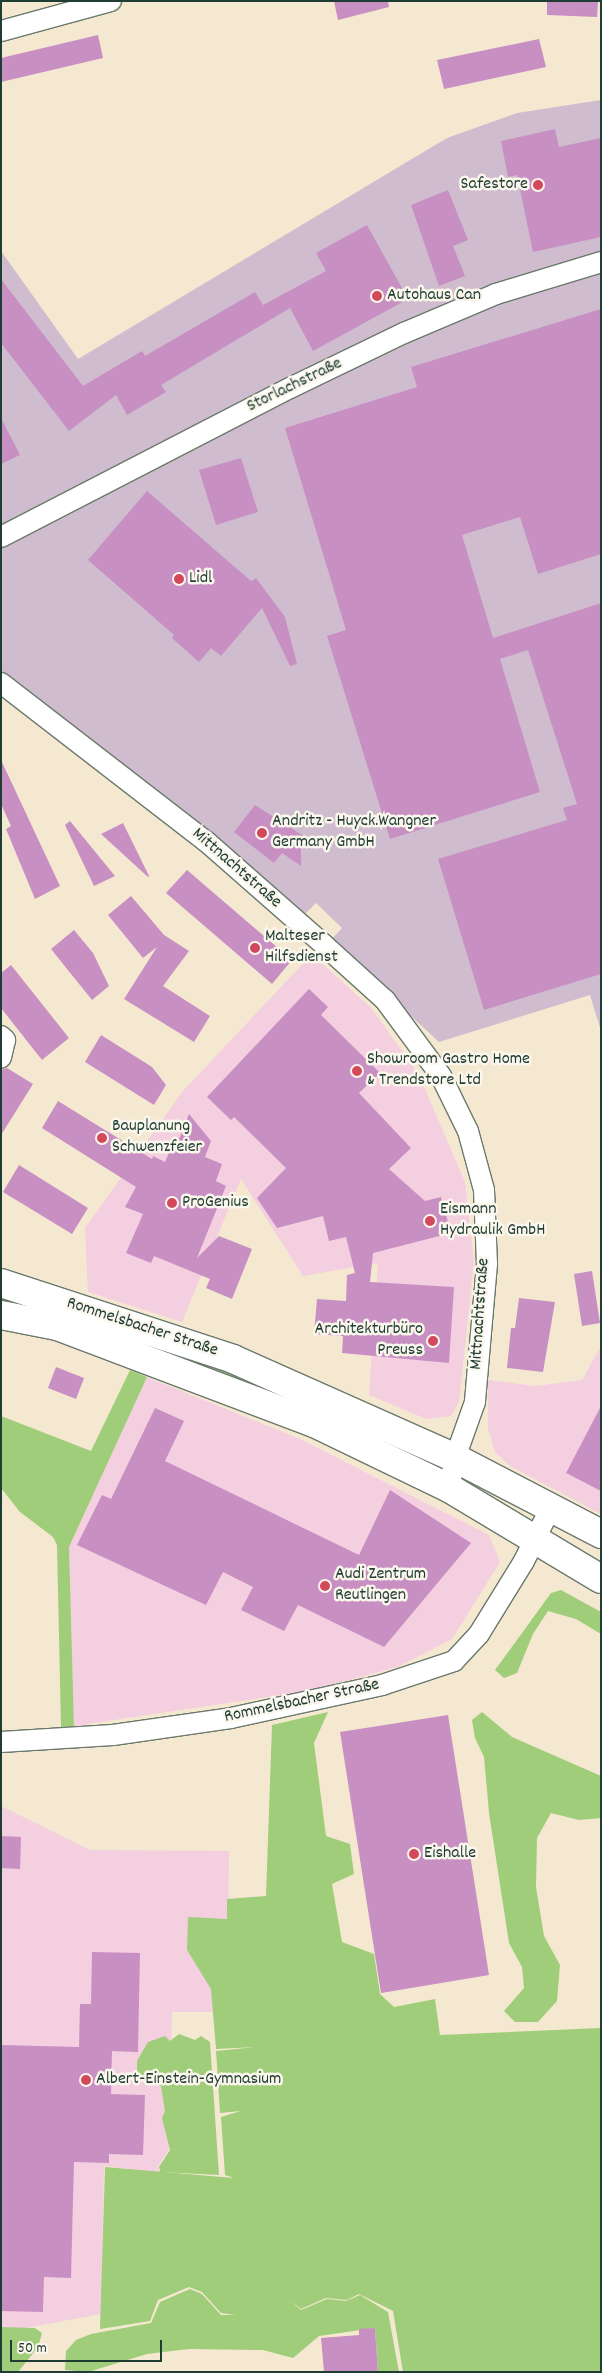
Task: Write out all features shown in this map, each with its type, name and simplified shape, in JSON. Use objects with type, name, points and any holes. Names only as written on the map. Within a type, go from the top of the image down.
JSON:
[{"type":"main road","name":"Rommelsbacher Straße","points":[[1,1282],[233,1359],[455,1458],[601,1534]]},
{"type":"main road","name":"Rommelsbacher Straße","points":[[1,1314],[57,1326],[314,1423],[449,1488],[601,1579]]},
{"type":"street","points":[[1,31],[111,1]]},
{"type":"street","name":"Storlachstraße","points":[[1,537],[290,388],[404,333],[496,294],[601,262]]},
{"type":"street","name":"Mittnachtstraße","points":[[1,683],[207,842],[323,944],[385,1000],[441,1076],[468,1131],[484,1190],[487,1264],[475,1402],[455,1458],[449,1488]]},
{"type":"street","points":[[1,1036],[5,1040],[1,1058]]},
{"type":"street","name":"Rommelsbacher Straße","points":[[1,1742],[106,1736],[231,1718],[382,1685],[454,1661],[479,1634],[535,1539],[551,1507]]},
{"type":"shaded area","points":[[601,100],[601,1031],[590,995],[439,1042],[330,941],[342,928],[316,903],[303,916],[207,828],[86,740],[1,670],[1,251],[78,359],[447,138],[517,113]]},
{"type":"shaded area","points":[[312,954],[371,1008],[418,1073],[465,1182],[474,1261],[459,1402],[451,1416],[426,1419],[369,1395],[378,1263],[303,1276],[241,1179],[182,1322],[88,1292],[85,1228],[182,1092]]},
{"type":"shaded area","points":[[601,1346],[601,1514],[510,1466],[495,1452],[488,1429],[488,1380],[535,1386],[582,1380]]},
{"type":"shaded area","points":[[147,1377],[300,1439],[489,1535],[500,1562],[452,1639],[398,1667],[307,1691],[74,1726],[69,1547]]},
{"type":"shaded area","name":"Albert-Einstein-Gymnasium","points":[[1,1806],[90,1850],[229,1851],[227,2012],[172,2012],[169,2149],[158,2167],[159,2172],[104,2166],[101,2314],[20,2329],[1,2327]]},
{"type":"green space","points":[[1,1295],[191,1354],[257,1384],[254,1387],[1,1304]]},
{"type":"green space","points":[[130,1370],[147,1377],[69,1547],[74,1726],[61,1728],[57,1545],[53,1537],[20,1512],[1,1488],[1,1416],[91,1451]]},
{"type":"green space","points":[[561,1590],[601,1612],[601,1634],[576,1619],[548,1611],[533,1634],[517,1673],[504,1678],[495,1670],[551,1593]]},
{"type":"green space","points":[[328,1712],[314,1743],[326,1836],[350,1844],[354,1874],[332,1884],[342,1942],[374,1954],[380,1994],[394,2007],[435,1999],[440,2035],[601,2028],[601,2372],[403,2372],[393,2311],[359,2294],[347,2300],[326,2298],[301,2309],[290,2300],[301,2310],[327,2299],[346,2301],[360,2295],[388,2312],[399,2372],[378,2372],[375,2328],[319,2336],[293,2358],[263,2350],[189,2349],[147,2354],[88,2372],[65,2370],[66,2351],[76,2340],[91,2334],[151,2323],[160,2302],[190,2289],[202,2294],[221,2315],[235,2315],[221,2313],[202,2292],[189,2287],[158,2300],[150,2321],[100,2329],[105,2167],[234,2178],[225,2175],[221,2117],[241,2111],[220,2113],[216,2051],[257,2047],[216,2049],[211,1989],[187,1950],[188,1917],[227,1919],[227,1899],[266,1896],[272,1725]]},
{"type":"green space","points":[[482,1712],[512,1737],[601,1776],[601,1818],[579,1820],[551,1813],[537,1838],[536,1887],[544,1936],[560,1965],[557,2001],[538,2022],[515,2022],[504,2011],[524,1988],[522,1967],[509,1943],[489,1813],[484,1757],[475,1738],[472,1720]]},
{"type":"green space","points":[[179,2034],[195,2040],[201,2036],[210,2042],[219,2175],[160,2172],[159,2167],[170,2150],[162,2118],[165,2111],[161,2086],[142,2079],[137,2072],[137,2061],[148,2042],[165,2036],[170,2041]]},
{"type":"green space","points":[[1,2327],[35,2328],[42,2333],[38,2347],[18,2372],[1,2372]]},
{"type":"building","points":[[334,1],[388,1],[389,7],[338,20]]},
{"type":"building","points":[[547,1],[598,1],[597,17],[547,15]]},
{"type":"building","points":[[98,35],[103,58],[1,82],[1,58]]},
{"type":"building","points":[[539,39],[546,67],[444,89],[437,60]]},
{"type":"building","points":[[555,129],[559,147],[601,138],[601,237],[533,252],[517,175],[508,177],[501,141]]},
{"type":"building","points":[[448,190],[468,240],[453,246],[465,276],[439,286],[411,205]]},
{"type":"building","points":[[367,225],[408,299],[313,351],[290,308],[161,385],[166,392],[127,415],[116,395],[69,431],[1,343],[1,279],[83,386],[142,351],[145,356],[255,292],[263,305],[326,271],[316,253]]},
{"type":"building","points":[[601,309],[601,554],[538,574],[520,517],[462,535],[493,638],[601,603],[601,974],[484,1010],[438,859],[567,820],[563,808],[577,804],[528,650],[500,659],[540,792],[390,839],[327,636],[346,630],[285,428],[417,387],[411,367]]},
{"type":"building","points":[[1,418],[20,455],[1,464]]},
{"type":"building","points":[[241,458],[258,512],[216,525],[199,470]]},
{"type":"building","name":"Lidl","points":[[147,491],[251,581],[256,578],[285,617],[297,664],[290,666],[262,608],[221,656],[211,648],[199,662],[172,638],[174,635],[88,560]]},
{"type":"building","points":[[1,760],[60,886],[35,899],[6,829],[11,826],[1,804]]},
{"type":"building","points":[[255,805],[313,842],[301,846],[301,866],[282,853],[274,863],[234,832]]},
{"type":"building","points":[[70,821],[115,876],[94,886],[65,825]]},
{"type":"building","points":[[123,823],[149,876],[148,877],[101,834]]},
{"type":"building","points":[[187,870],[292,960],[272,984],[166,893]]},
{"type":"building","points":[[131,896],[164,935],[189,951],[163,986],[210,1016],[194,1042],[124,999],[157,947],[143,958],[108,915]]},
{"type":"building","points":[[74,930],[93,953],[109,986],[92,1000],[51,949]]},
{"type":"building","points":[[11,965],[69,1038],[42,1060],[1,1008],[1,973]]},
{"type":"building","points":[[309,989],[328,1007],[321,1015],[380,1073],[359,1093],[411,1148],[389,1169],[425,1201],[441,1197],[451,1233],[373,1253],[370,1282],[454,1287],[449,1363],[342,1353],[343,1336],[314,1334],[317,1299],[346,1301],[347,1275],[355,1273],[346,1237],[329,1241],[323,1216],[277,1228],[257,1198],[286,1168],[234,1117],[231,1120],[207,1097]]},
{"type":"building","points":[[101,1035],[152,1067],[166,1085],[154,1105],[85,1062]]},
{"type":"building","points":[[7,1068],[33,1084],[1,1135],[1,1070]]},
{"type":"building","points":[[58,1101],[152,1159],[153,1156],[165,1162],[173,1143],[177,1144],[189,1114],[211,1141],[205,1157],[222,1164],[216,1181],[226,1186],[197,1258],[219,1236],[252,1249],[232,1299],[206,1288],[210,1279],[154,1256],[151,1263],[126,1253],[143,1214],[125,1207],[136,1187],[42,1128]]},
{"type":"building","points":[[19,1165],[88,1208],[72,1234],[3,1192]]},
{"type":"building","points":[[592,1271],[600,1323],[582,1326],[574,1274]]},
{"type":"building","points":[[519,1298],[555,1302],[543,1372],[507,1368],[511,1328],[515,1328]]},
{"type":"building","points":[[56,1367],[84,1378],[76,1399],[48,1388]]},
{"type":"building","points":[[601,1406],[601,1491],[566,1473]]},
{"type":"building","points":[[155,1408],[184,1421],[165,1461],[359,1555],[390,1490],[471,1543],[384,1647],[298,1605],[284,1631],[241,1610],[253,1587],[223,1572],[206,1605],[77,1545],[102,1495],[111,1499]]},
{"type":"building","name":"Eishalle","points":[[448,1715],[489,1975],[381,1993],[340,1732]]},
{"type":"building","points":[[1,1836],[21,1837],[20,1869],[1,1868]]},
{"type":"building","points":[[92,1952],[140,1953],[138,2052],[112,2051],[111,2094],[145,2095],[143,2155],[109,2154],[109,2163],[74,2162],[71,2278],[44,2277],[43,2312],[1,2311],[1,2045],[79,2047],[80,2004],[91,2004]]},
{"type":"building","points":[[375,2328],[378,2372],[324,2372],[321,2338],[359,2335],[359,2329]]},
{"type":"place","name":"Safestore","points":[[538,185]]},
{"type":"place","name":"Autohaus Can","points":[[377,296]]},
{"type":"place","name":"Lidl","points":[[179,579]]},
{"type":"place","name":"Andritz - Huyck.Wangner Germany GmbH","points":[[262,833]]},
{"type":"place","name":"Malteser Hilfsdienst","points":[[255,948]]},
{"type":"place","name":"Showroom Gastro Home & Trendstore Ltd","points":[[357,1071]]},
{"type":"place","name":"Bauplanung Schwenzfeier","points":[[102,1138]]},
{"type":"place","name":"ProGenius","points":[[172,1203]]},
{"type":"place","name":"Eismann Hydraulik GmbH","points":[[430,1221]]},
{"type":"place","name":"Architekturbüro Preuss","points":[[433,1341]]},
{"type":"place","name":"Audi Zentrum Reutlingen","points":[[325,1586]]},
{"type":"place","name":"Eishalle","points":[[414,1854]]},
{"type":"place","name":"Albert-Einstein-Gymnasium","points":[[86,2080]]}]
